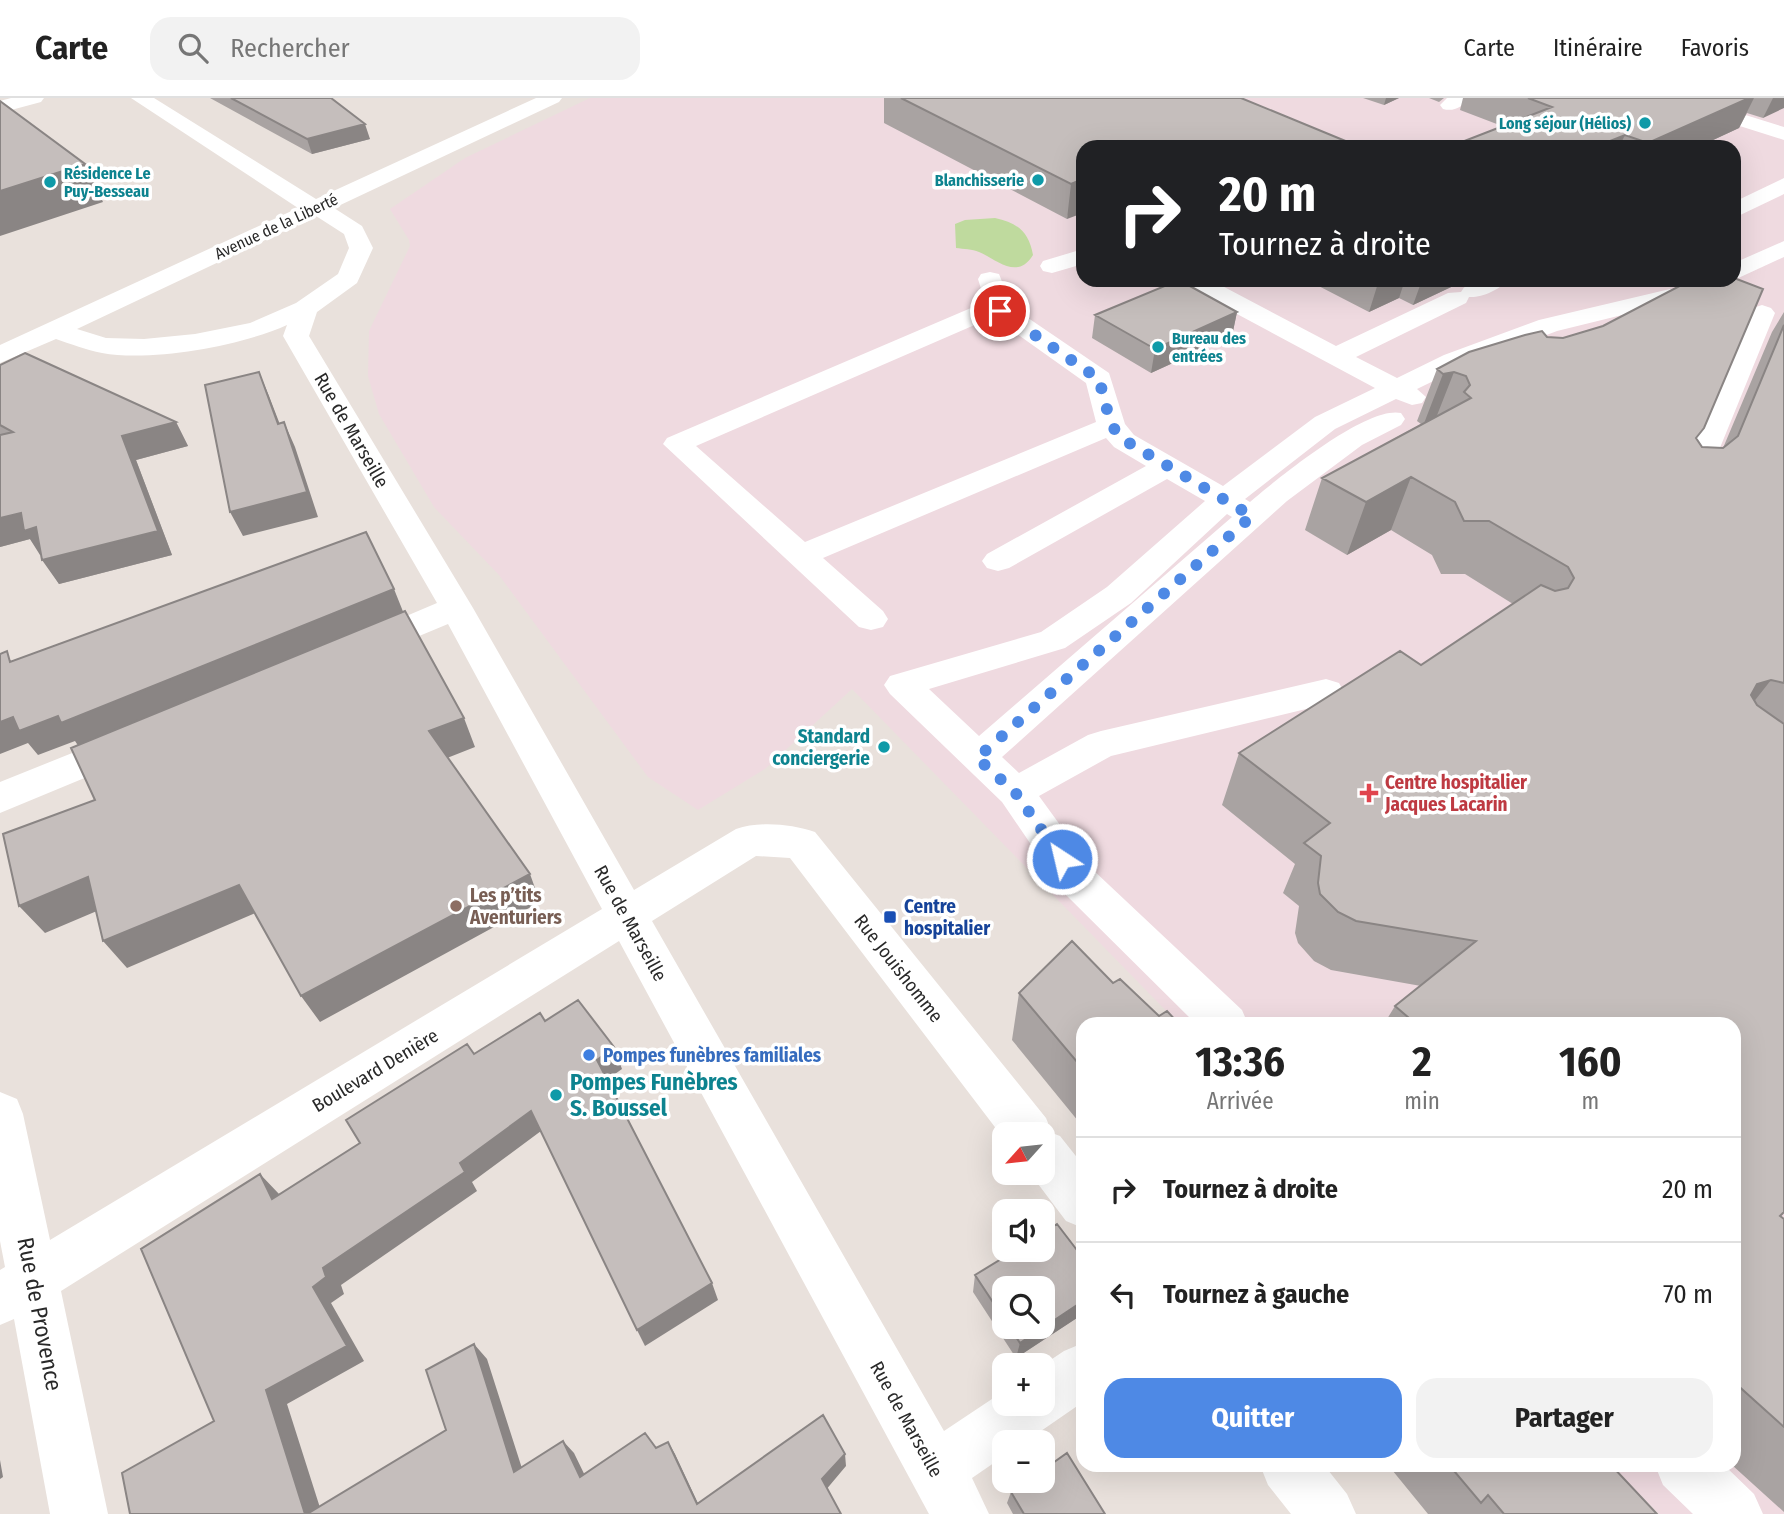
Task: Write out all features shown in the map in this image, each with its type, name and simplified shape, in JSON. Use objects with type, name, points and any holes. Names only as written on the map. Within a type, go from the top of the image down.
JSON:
[{"type":"street","points":[[0,107],[34,98]]},
{"type":"street","points":[[54,330],[104,346],[144,347],[195,342],[257,329],[305,308],[348,278],[361,248],[354,231],[333,216],[314,209],[141,98]]},
{"type":"street","name":"Avenue de la Liberté","points":[[0,355],[552,98]]},
{"type":"street","points":[[1671,98],[1784,134]]},
{"type":"street","points":[[1741,207],[1784,185]]},
{"type":"street","points":[[1741,270],[1784,248]]},
{"type":"street","points":[[1052,266],[1076,258]]},
{"type":"street","points":[[1205,287],[1423,403]]},
{"type":"street","points":[[1335,357],[1481,287]]},
{"type":"street","points":[[1219,1017],[1078,881],[1015,792],[902,685],[1053,640],[1119,595],[1223,500],[1325,423],[1452,361],[1548,326],[1688,291]]},
{"type":"street","points":[[977,758],[1252,516],[1352,439],[1476,376],[1688,291]]},
{"type":"street","points":[[872,620],[677,444],[994,292],[1000,311],[1099,379],[1111,425],[1124,440],[1166,467],[1252,516],[1294,511],[1317,498]]},
{"type":"street","points":[[257,329],[296,336],[305,308]]},
{"type":"street","points":[[1683,491],[1689,487],[1761,314]]},
{"type":"street","name":"Rue de Marseille","points":[[296,336],[456,608],[947,1492]]},
{"type":"street","points":[[800,556],[1111,425]]},
{"type":"street","points":[[998,561],[1166,467]]},
{"type":"street","points":[[335,659],[456,608]]},
{"type":"street","points":[[1015,792],[1101,745],[1326,692]]},
{"type":"street","points":[[0,798],[155,734]]},
{"type":"street","name":"Boulevard Denière","points":[[16,1289],[750,840]]},
{"type":"street","name":"Rue Jouishomme","points":[[750,840],[801,843],[1019,1122]]},
{"type":"street","name":"Rue de Provence","points":[[0,1114],[16,1289],[79,1514]]},
{"type":"street","points":[[1055,1168],[1076,1195]]},
{"type":"street","points":[[1055,1389],[1076,1375]]},
{"type":"street","points":[[947,1492],[1022,1416]]},
{"type":"street","points":[[1293,1472],[1326,1514]]},
{"type":"street","points":[[1690,1472],[1734,1514]]},
{"type":"shaded area","name":"Centre hospitalier Jacques Lacarin","points":[[590,98],[1784,98],[1784,1514],[1659,1514],[1618,1472],[1741,1472],[1741,1017],[1172,1017],[852,689],[765,769],[698,810],[648,777],[499,575],[434,507],[379,414],[368,376],[369,331],[410,246],[390,209],[465,158]]},
{"type":"green space","points":[[995,218],[1016,226],[1029,240],[1033,255],[1027,263],[1006,266],[976,251],[956,248],[955,224],[965,220]]},
{"type":"building","points":[[231,98],[331,98],[365,124],[307,139]]},
{"type":"building","points":[[901,98],[1241,98],[1343,140],[1076,140],[1076,182],[1071,184]]},
{"type":"building","points":[[1528,98],[1749,98],[1655,140],[1639,140],[1625,135],[1612,140],[1467,140],[1552,107]]},
{"type":"building","points":[[0,101],[85,164],[0,191]]},
{"type":"building","points":[[1741,281],[1763,289],[1704,428],[1696,438],[1702,447],[1723,448],[1738,436],[1784,325],[1784,683],[1771,680],[1757,684],[1751,695],[1757,705],[1784,724],[1784,1212],[1780,1216],[1784,1219],[1784,1427],[1741,1388],[1741,1017],[1408,1017],[1395,1006],[1476,941],[1356,921],[1338,912],[1320,894],[1318,883],[1321,856],[1304,843],[1330,823],[1239,753],[1400,651],[1421,665],[1541,585],[1555,591],[1568,588],[1574,578],[1568,567],[1489,521],[1464,521],[1455,502],[1411,477],[1366,502],[1322,478],[1471,398],[1464,392],[1470,385],[1466,376],[1454,372],[1443,374],[1437,369],[1469,352],[1525,335],[1542,331],[1547,337],[1563,338],[1603,326],[1678,287],[1741,287]]},
{"type":"building","points":[[1162,287],[1192,287],[1237,312],[1155,349],[1095,315]]},
{"type":"building","points":[[25,353],[176,422],[122,436],[158,531],[42,560],[36,527],[24,531],[21,513],[0,518],[0,435],[13,432],[0,425],[0,365]]},
{"type":"building","points":[[259,372],[278,424],[284,422],[307,492],[230,512],[205,385]]},
{"type":"building","points":[[366,532],[394,589],[61,723],[58,716],[19,731],[13,717],[0,722],[0,654],[7,651],[10,662]]},
{"type":"building","points":[[405,611],[464,718],[429,731],[530,874],[301,996],[239,885],[103,941],[88,877],[19,906],[3,834],[95,800],[71,748]]},
{"type":"building","points":[[1072,941],[1113,983],[1120,979],[1159,1016],[1167,1011],[1173,1017],[1076,1017],[1076,1061],[1019,993]]},
{"type":"building","points":[[578,1000],[614,1047],[597,1060],[712,1283],[637,1330],[531,1111],[460,1163],[465,1172],[323,1268],[326,1277],[313,1287],[347,1346],[266,1390],[305,1514],[130,1514],[122,1473],[214,1421],[141,1249],[260,1174],[272,1199],[360,1143],[346,1120],[467,1044],[474,1054],[540,1013],[545,1021]]},
{"type":"building","points":[[1057,1224],[1076,1249],[1076,1306],[1055,1320],[1055,1276],[992,1276],[992,1301],[975,1275],[996,1262],[1055,1262]]},
{"type":"building","points":[[474,1344],[514,1472],[563,1441],[580,1477],[645,1433],[656,1448],[668,1442],[697,1504],[823,1415],[845,1454],[822,1479],[841,1514],[307,1514],[446,1430],[426,1370]]},
{"type":"building","points":[[1067,1453],[1076,1472],[1079,1472],[1105,1514],[1024,1514],[1012,1493],[1055,1493],[1055,1462]]},
{"type":"building","points":[[1455,1472],[1618,1472],[1657,1514],[1504,1514],[1488,1495],[1481,1503]]},
{"type":"place","name":"Long séjour (Hélios)","points":[[1645,123]]},
{"type":"place","name":"Blanchisserie","points":[[1038,180]]},
{"type":"place","name":"Résidence Le Puy-Besseau","points":[[50,182]]},
{"type":"place","name":"Bureau des entrées","points":[[1158,347]]},
{"type":"place","name":"Standard conciergerie","points":[[884,747]]},
{"type":"place","name":"Centre hospitalier Jacques Lacarin","points":[[1369,793]]},
{"type":"place","name":"Les p’tits Aventuriers","points":[[456,906]]},
{"type":"place","name":"Centre hospitalier","points":[[890,917]]},
{"type":"place","name":"Pompes funèbres familiales","points":[[589,1055]]},
{"type":"place","name":"Pompes Funèbres S. Boussel","points":[[556,1095]]},
{"type":"route","points":[[1000,311],[1099,379],[1111,425],[1124,440],[1252,516],[977,758],[1015,792],[1062,859]]}]
